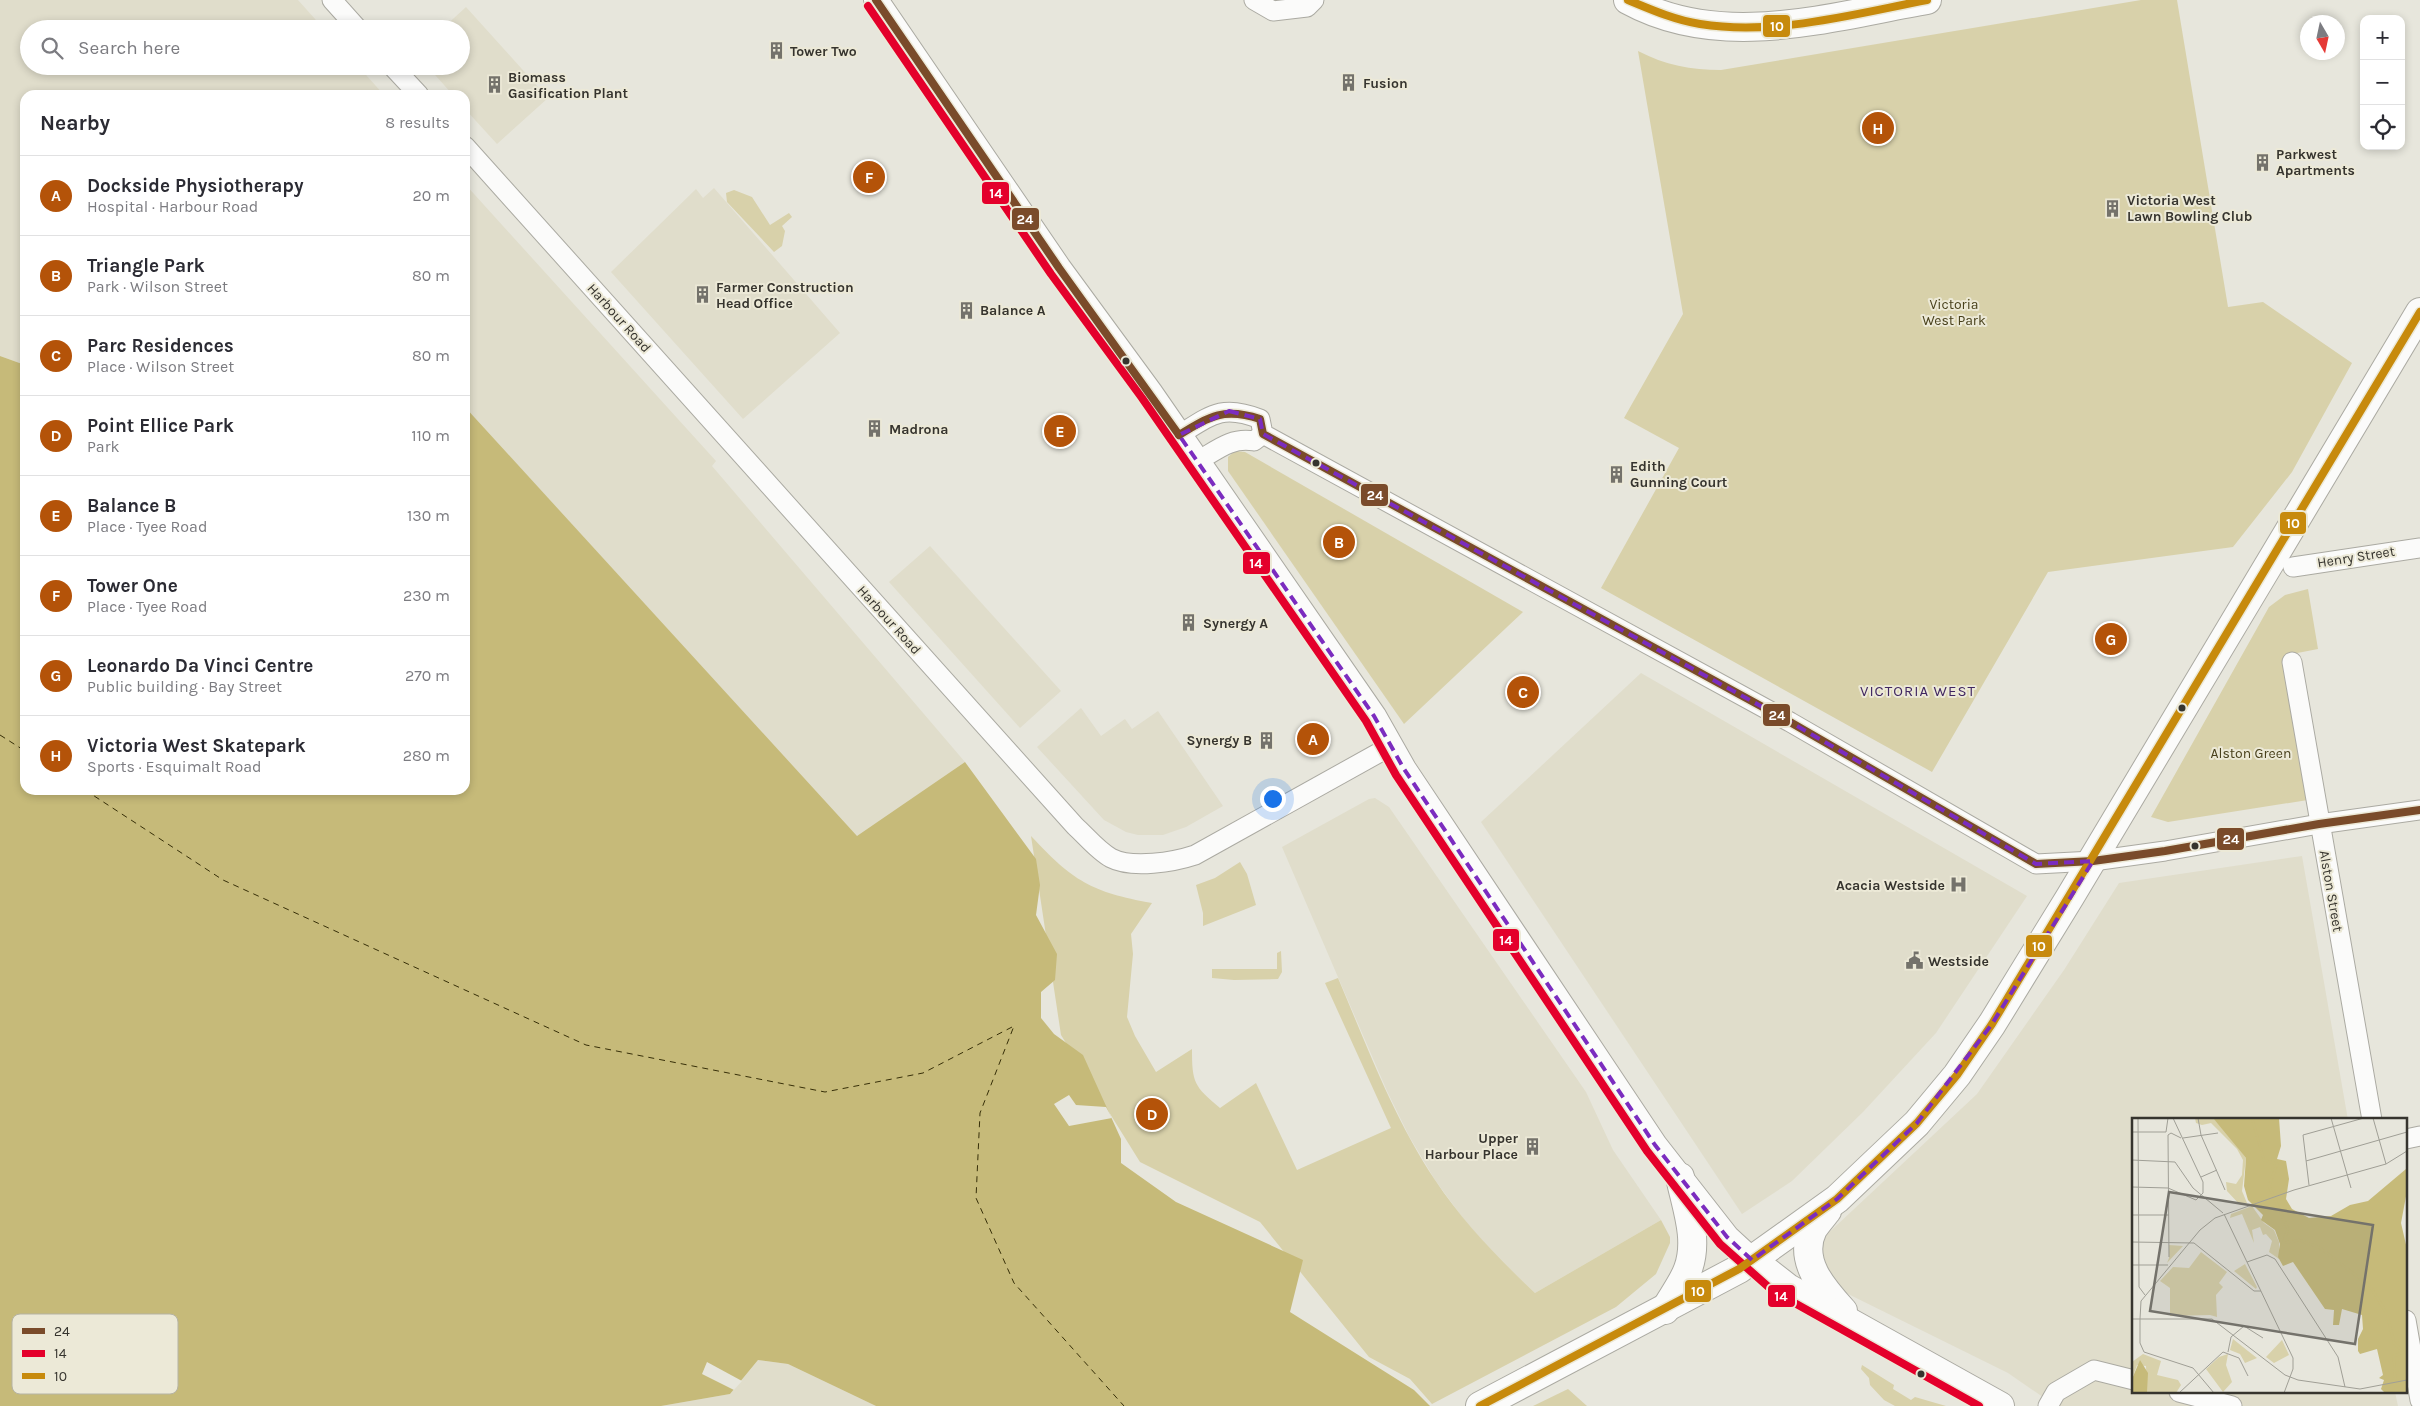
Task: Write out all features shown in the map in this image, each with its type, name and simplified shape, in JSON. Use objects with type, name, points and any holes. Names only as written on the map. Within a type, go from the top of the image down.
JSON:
[{"type":"main road","points":[[1628,0],[1643,8],[1687,22],[1729,28],[1774,27],[1927,0]]},
{"type":"main road","points":[[1480,1406],[1728,1276],[1837,1199],[1918,1123],[1957,1075],[1992,1024],[2093,861],[2420,312]]},
{"type":"main road","points":[[1665,1310],[1688,1270],[1693,1250],[1692,1231],[1680,1177]]},
{"type":"main road","points":[[1837,1199],[1813,1229],[1809,1241],[1812,1270],[1820,1285],[1859,1329]]},
{"type":"main road","points":[[1752,1260],[1778,1282],[1859,1329],[2000,1406]]},
{"type":"street","points":[[332,0],[350,20]]},
{"type":"street","points":[[876,0],[1059,268],[1198,461],[1368,708],[1404,769],[1655,1145],[1727,1237],[1752,1260]]},
{"type":"street","points":[[1254,0],[1273,11],[1307,7],[1314,0]]},
{"type":"street","points":[[400,75],[414,90]]},
{"type":"street","name":"Harbour Road","points":[[470,152],[1051,800],[1075,826],[1111,858],[1125,862],[1160,864],[1176,862],[1195,855],[1391,746]]},
{"type":"street","points":[[1179,435],[1210,416],[1229,411],[1243,413],[1260,419],[1263,434]]},
{"type":"street","points":[[1263,434],[1783,718],[2036,864],[2093,861],[2165,851],[2319,824],[2420,810]]},
{"type":"street","points":[[1198,461],[1228,443],[1240,439],[1254,441],[1263,434]]},
{"type":"street","name":"Henry Street","points":[[2293,567],[2420,548]]},
{"type":"street","name":"Alston Street","points":[[2292,662],[2372,1118]]},
{"type":"street","points":[[2408,1331],[2420,1400]]},
{"type":"street","points":[[2048,1406],[2056,1392],[2094,1370],[2132,1380]]},
{"type":"street","points":[[2187,1394],[2232,1406]]},
{"type":"highlighted area","points":[[1229,411],[1260,419],[1263,434],[1790,722],[2036,864],[2093,861],[1992,1024],[1917,1123],[1837,1199],[1752,1260],[1727,1237],[1655,1145],[1404,769],[1374,716],[1179,435]]},
{"type":"shaded area","points":[[0,0],[298,0],[316,20],[20,20],[20,75],[366,75],[380,90],[20,90],[20,363],[0,356]]},
{"type":"shaded area","name":"Biomass Gasification Plant","points":[[466,7],[548,98],[497,144],[470,114],[470,90],[449,90],[435,75],[470,75],[470,20],[452,20]]},
{"type":"shaded area","points":[[714,188],[840,333],[743,419],[611,272],[696,189],[703,198]]},
{"type":"shaded area","points":[[470,190],[716,461],[712,466],[965,762],[857,837],[470,412]]},
{"type":"shaded area","points":[[0,356],[20,363],[20,795],[470,795],[470,412],[857,836],[965,762],[1036,859],[1040,885],[1036,915],[1057,954],[1055,980],[1041,992],[1041,1018],[1054,1034],[1083,1055],[1121,1139],[1121,1163],[1176,1202],[1303,1260],[1290,1312],[1414,1390],[1430,1406],[876,1406],[788,1364],[758,1360],[730,1394],[661,1406],[0,1406]]},
{"type":"shaded area","points":[[930,546],[1061,691],[1020,728],[889,582]]},
{"type":"shaded area","points":[[1641,673],[2027,896],[1936,1033],[1863,1112],[1792,1181],[1742,1214],[1481,822]]},
{"type":"shaded area","points":[[1081,708],[1101,736],[1125,719],[1132,729],[1158,711],[1223,806],[1186,827],[1163,835],[1138,835],[1126,832],[1104,820],[1037,747]]},
{"type":"shaded area","points":[[1375,798],[1389,807],[1586,1092],[1613,1150],[1661,1220],[1535,1293],[1498,1258],[1465,1221],[1435,1180],[1409,1136],[1387,1091],[1282,847],[1369,799]]},
{"type":"shaded area","points":[[2302,856],[2348,1118],[2132,1118],[2132,1394],[2395,1394],[2398,1406],[2056,1406],[2008,1373],[1838,1289],[1820,1273],[1822,1239],[1977,1094],[2064,970],[2119,883]]},
{"type":"shaded area","points":[[758,1360],[788,1364],[876,1406],[661,1406],[730,1394]]},
{"type":"green space","name":"Victoria West Park","points":[[2141,0],[2177,0],[2228,307],[2263,302],[2352,363],[2292,472],[2233,547],[2048,572],[1932,772],[1601,588],[1679,448],[1624,418],[1683,314],[1638,51],[1678,66],[1721,70]]},
{"type":"green space","points":[[734,190],[752,197],[770,225],[789,213],[792,217],[782,226],[785,231],[782,246],[774,252],[727,202],[726,193]]},
{"type":"green space","points":[[1235,451],[1245,452],[1523,612],[1404,724],[1228,471],[1228,457]]},
{"type":"green space","name":"Alston Green","points":[[2308,589],[2318,649],[2287,655],[2314,799],[2168,822],[2151,817],[2269,607],[2285,595]]},
{"type":"green space","points":[[1031,836],[1059,864],[1084,882],[1113,894],[1152,903],[1131,934],[1133,954],[1127,1017],[1135,1036],[1156,1072],[1192,1049],[1196,1083],[1220,1108],[1256,1083],[1297,1170],[1391,1128],[1325,983],[1338,978],[1393,1106],[1435,1180],[1469,1225],[1494,1253],[1535,1293],[1661,1220],[1670,1237],[1670,1243],[1656,1274],[1616,1307],[1432,1404],[1410,1379],[1369,1357],[1260,1222],[1140,1162],[1061,1035]]},
{"type":"green space","points":[[1240,862],[1247,874],[1256,905],[1203,926],[1203,913],[1196,885],[1215,878]]},
{"type":"green space","points":[[1281,951],[1282,972],[1278,979],[1234,980],[1212,978],[1212,969],[1277,969],[1277,953]]},
{"type":"green space","points":[[1862,1365],[1894,1385],[1893,1389],[1911,1400],[1915,1397],[1946,1406],[1895,1406],[1884,1400],[1870,1385],[1869,1378],[1861,1369]]},
{"type":"green space","points":[[1568,1389],[1587,1406],[1533,1406]]},
{"type":"pier","points":[[1069,1095],[1076,1105],[1106,1107],[1112,1118],[1069,1126],[1054,1104]]},
{"type":"pier","points":[[707,1362],[742,1381],[734,1390],[702,1374]]},
{"type":"ferry route","points":[[0,735],[20,748]]},
{"type":"ferry route","points":[[93,795],[223,880],[586,1045],[825,1092],[923,1073],[1014,1026],[980,1113],[976,1198],[1014,1283],[1124,1406]]},
{"type":"transit line","name":"24","points":[[876,0],[1059,268],[1179,435]]},
{"type":"transit line","name":"10","points":[[1628,0],[1682,20],[1728,27],[1757,27],[1814,22],[1927,0]]},
{"type":"transit line","name":"14","points":[[868,6],[1051,274],[1142,398],[1366,721],[1396,775],[1647,1151],[1720,1244],[1773,1291],[1979,1406]]},
{"type":"transit line","name":"10","points":[[1480,1406],[1739,1269],[1837,1199],[1917,1123],[1957,1075],[1992,1024],[2420,312]]},
{"type":"transit line","name":"24","points":[[1179,435],[1218,415],[1237,414],[1260,419],[1263,434],[1790,722],[2036,864],[2093,861],[2165,851],[2319,824],[2420,810]]},
{"type":"place","name":"Tower Two","points":[[776,51]]},
{"type":"place","name":"Fusion","points":[[1349,83]]},
{"type":"place","name":"Biomass Gasification Plant","points":[[494,85]]},
{"type":"place","name":"Victoria West Skatepark","points":[[1878,128]]},
{"type":"place","name":"Parkwest Apartments","points":[[2262,162]]},
{"type":"place","name":"Tower One","points":[[869,177]]},
{"type":"place","name":"Victoria West Lawn Bowling Club","points":[[2113,208]]},
{"type":"place","name":"Farmer Construction Head Office","points":[[702,295]]},
{"type":"place","name":"Balance A","points":[[966,310]]},
{"type":"place","name":"Madrona","points":[[875,429]]},
{"type":"place","name":"Balance B","points":[[1060,431]]},
{"type":"place","name":"Edith Gunning Court","points":[[1616,474]]},
{"type":"place","name":"Triangle Park","points":[[1339,542]]},
{"type":"place","name":"Synergy A","points":[[1189,623]]},
{"type":"place","name":"Leonardo Da Vinci Centre","points":[[2111,639]]},
{"type":"place","name":"Parc Residences","points":[[1523,692]]},
{"type":"place","name":"Dockside Physiotherapy","points":[[1313,739]]},
{"type":"place","name":"Synergy B","points":[[1266,740]]},
{"type":"place","name":"Acacia Westside","points":[[1959,885]]},
{"type":"place","name":"Westside","points":[[1914,961]]},
{"type":"place","name":"Point Ellice Park","points":[[1152,1114]]},
{"type":"place","name":"Upper Harbour Place","points":[[1532,1146]]},
{"type":"district","name":"VICTORIA WEST","points":[[1918,691]]}]
